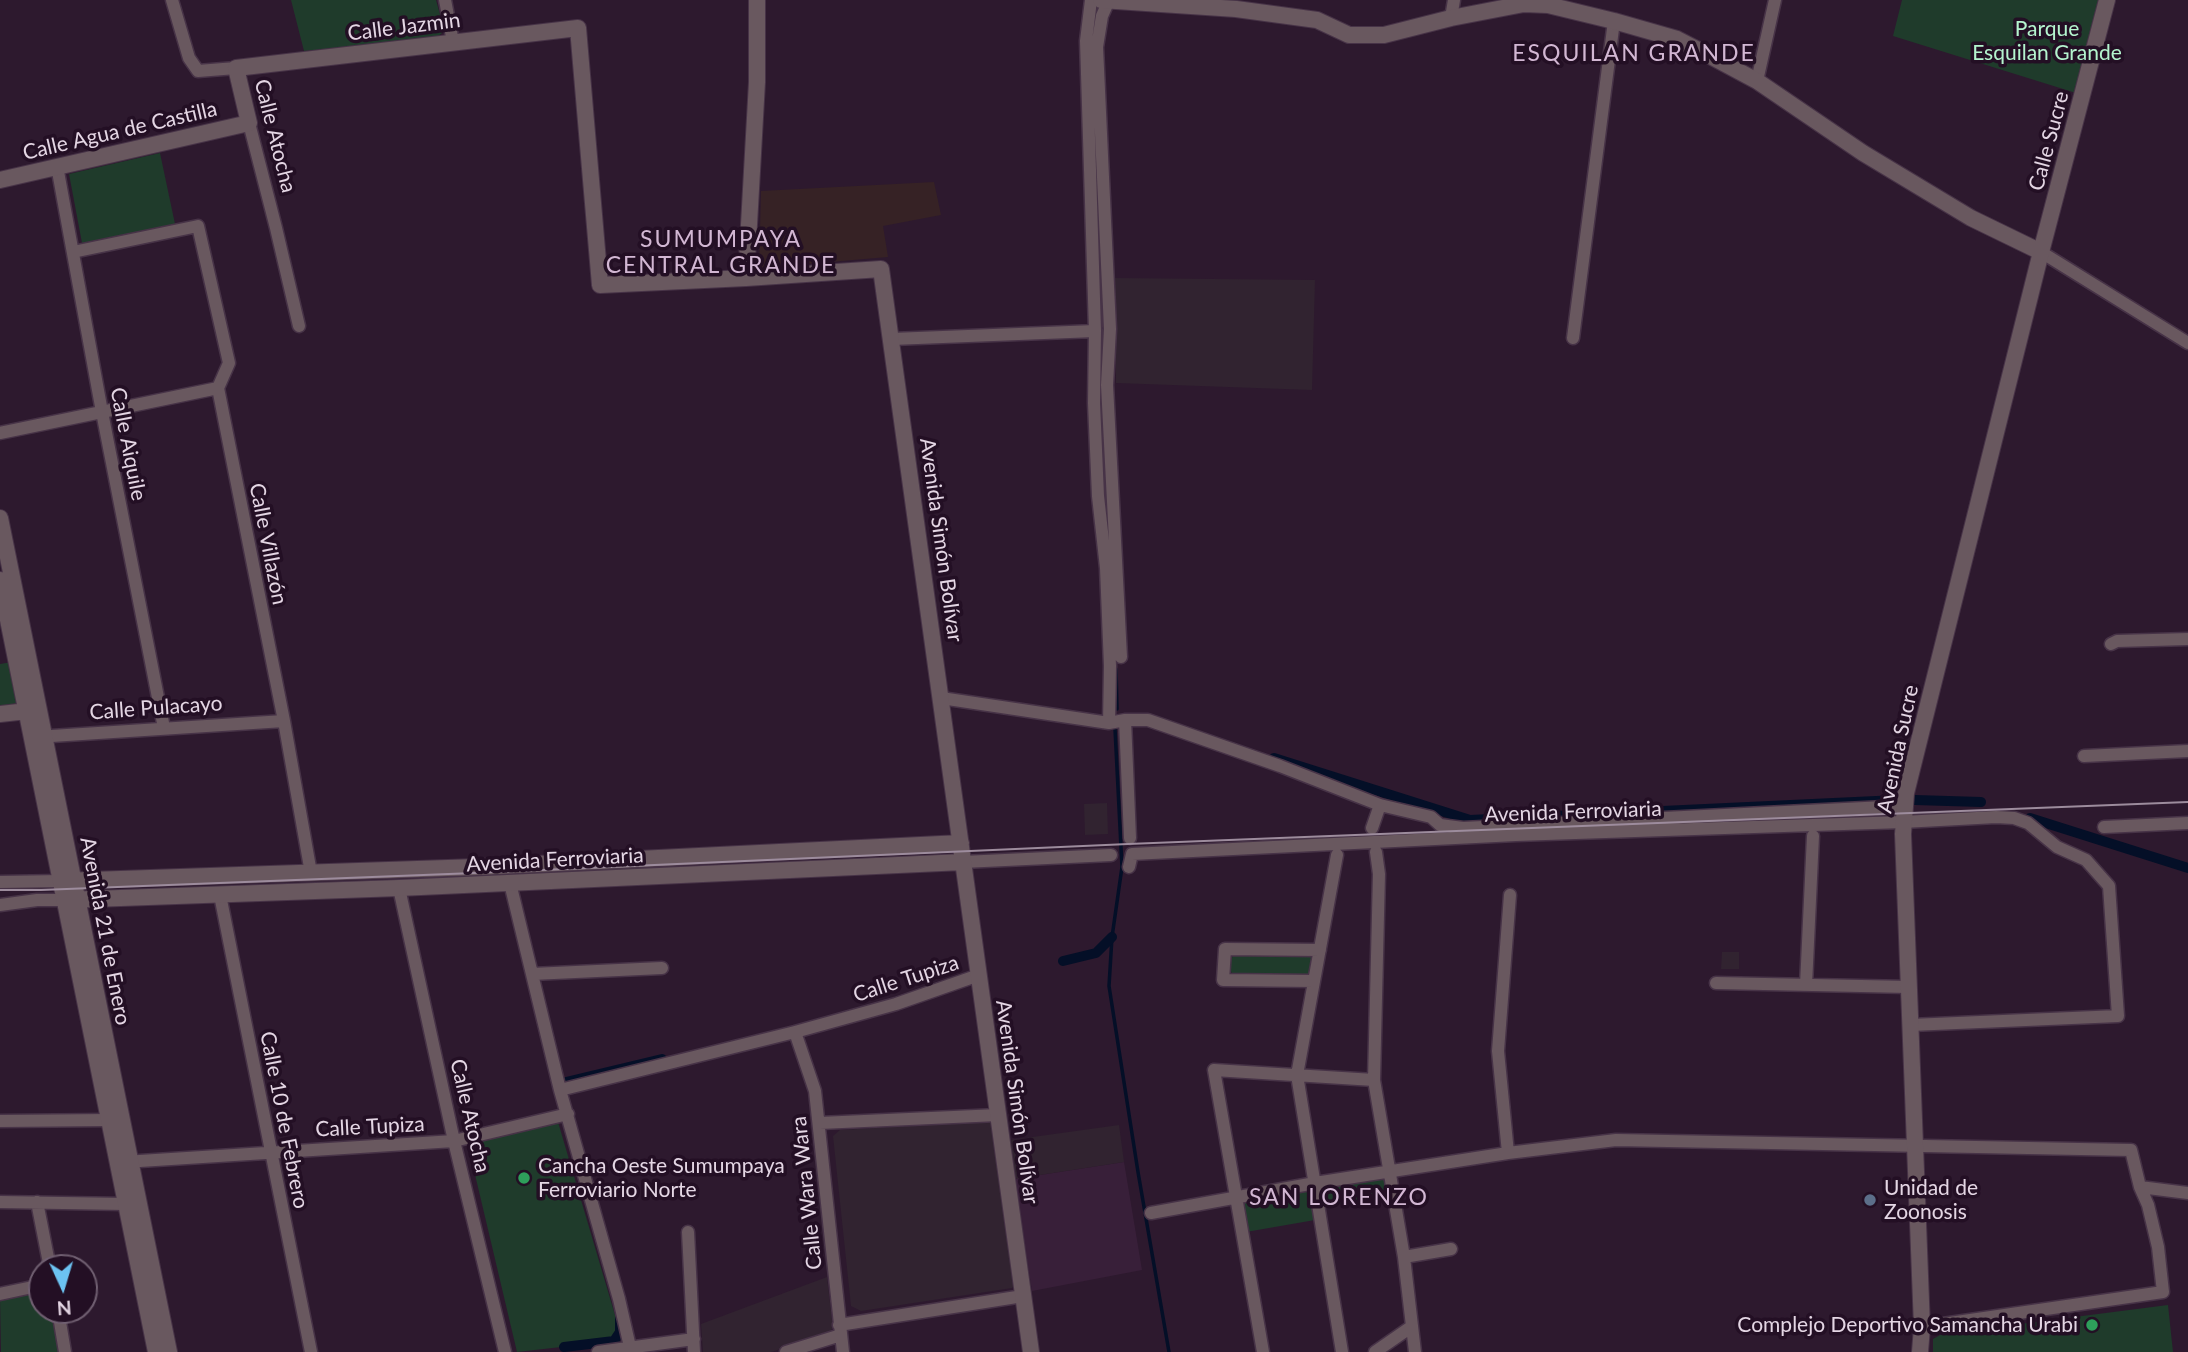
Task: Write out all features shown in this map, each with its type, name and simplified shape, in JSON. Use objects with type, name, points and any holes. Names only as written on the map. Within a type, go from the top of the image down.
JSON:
[{"type":"street","name":"Calle Atocha","points":[[172,0],[189,58],[198,71],[236,68],[299,326]]},
{"type":"street","points":[[444,0],[453,42]]},
{"type":"street","points":[[746,278],[757,82],[757,0]]},
{"type":"street","points":[[1091,0],[1086,41],[1095,331],[1094,402],[1111,666],[1109,723]]},
{"type":"street","points":[[1451,18],[1454,0]]},
{"type":"street","points":[[1757,81],[1774,0]]},
{"type":"street","name":"Calle Sucre","points":[[2041,252],[2107,0]]},
{"type":"street","points":[[1121,657],[1107,386],[1110,329],[1097,47],[1105,1],[1236,9],[1317,20],[1349,35],[1384,35],[1451,18],[1524,4],[1548,5],[1677,39],[1757,81],[1873,159],[1970,218],[2041,252],[2188,343]]},
{"type":"street","points":[[1573,338],[1614,21]]},
{"type":"street","name":"Calle Jazmin","points":[[236,68],[578,28]]},
{"type":"street","name":"Avenida Simón Bolívar","points":[[578,28],[600,285],[881,269],[1031,1352]]},
{"type":"street","name":"Calle Agua de Castilla","points":[[0,180],[249,123]]},
{"type":"street","name":"Calle Aiquile","points":[[57,166],[164,728]]},
{"type":"street","name":"Calle Villazón","points":[[73,252],[198,226],[229,363],[218,388],[284,721],[311,873]]},
{"type":"street","name":"Avenida Sucre","points":[[1920,1352],[1922,1327],[1913,1145],[1904,814],[1909,780],[2041,252]]},
{"type":"street","points":[[892,339],[1095,331]]},
{"type":"street","points":[[0,433],[218,388]]},
{"type":"street","name":"Avenida 21 de Enero","points":[[0,518],[4,577],[124,1162],[169,1352]]},
{"type":"street","points":[[2112,644],[2117,641],[2188,639]]},
{"type":"street","name":"Avenida Ferroviaria","points":[[941,698],[1109,723],[1147,720],[1280,766],[1380,806],[1431,817],[1440,825],[1464,828],[1904,814],[2014,818],[2028,823],[2057,847],[2086,860],[2109,886],[2118,1016],[1911,1025]]},
{"type":"street","points":[[0,715],[32,710]]},
{"type":"street","points":[[1125,720],[1130,838]]},
{"type":"street","name":"Calle Pulacayo","points":[[38,736],[284,721]]},
{"type":"street","points":[[2084,756],[2188,751]]},
{"type":"street","points":[[1372,828],[1380,806]]},
{"type":"street","name":"Avenida Ferroviaria","points":[[1129,867],[1132,854],[1904,814]]},
{"type":"street","points":[[2104,827],[2188,823]]},
{"type":"street","points":[[1805,985],[1813,836]]},
{"type":"street","name":"Avenida Ferroviaria","points":[[0,882],[311,873],[961,843]]},
{"type":"street","points":[[1376,852],[1379,874],[1374,1080],[1404,1257],[1415,1352]]},
{"type":"street","name":"Avenida Ferroviaria","points":[[0,905],[37,900],[398,888],[1111,855]]},
{"type":"street","points":[[1337,855],[1297,1075],[1342,1352]]},
{"type":"street","points":[[510,883],[560,1090],[619,1298],[630,1347]]},
{"type":"street","name":"Calle Atocha","points":[[398,888],[454,1141],[505,1352]]},
{"type":"street","name":"Calle 10 de Febrero","points":[[220,895],[311,1352]]},
{"type":"street","points":[[1508,1153],[1498,1051],[1510,895]]},
{"type":"street","name":"Avenida 21 de Enero","points":[[71,900],[109,1120],[124,1162],[126,1204],[156,1352]]},
{"type":"street","points":[[1314,981],[1223,980],[1225,949],[1320,950]]},
{"type":"street","points":[[531,974],[662,968]]},
{"type":"street","name":"Calle Tupiza","points":[[560,1090],[795,1032],[896,1004],[979,975]]},
{"type":"street","points":[[1716,983],[1909,987]]},
{"type":"street","name":"Calle Wara Wara","points":[[795,1032],[815,1091],[820,1123],[843,1352]]},
{"type":"street","points":[[1263,1352],[1214,1070],[1374,1080]]},
{"type":"street","name":"Calle Tupiza","points":[[124,1162],[454,1141],[568,1114]]},
{"type":"street","points":[[820,1123],[998,1115]]},
{"type":"street","points":[[0,1121],[109,1120]]},
{"type":"street","points":[[1151,1213],[1315,1183],[1508,1153],[1616,1140],[2131,1150],[2158,1247],[2163,1292],[1922,1327]]},
{"type":"street","points":[[2140,1187],[2188,1193]]},
{"type":"street","points":[[0,1202],[126,1204]]},
{"type":"street","points":[[37,1202],[47,1254]]},
{"type":"street","points":[[598,1352],[630,1347],[694,1345],[688,1232]]},
{"type":"street","points":[[1404,1257],[1451,1249]]},
{"type":"street","points":[[0,1294],[28,1288]]},
{"type":"street","points":[[786,1352],[840,1330],[1023,1296]]},
{"type":"street","points":[[60,1324],[65,1352]]},
{"type":"street","points":[[1375,1352],[1410,1327]]},
{"type":"shaded area","points":[[934,182],[941,215],[883,226],[888,257],[759,268],[761,191]]},
{"type":"shaded area","points":[[1115,278],[1315,280],[1312,390],[1116,383]]},
{"type":"shaded area","points":[[1107,803],[1108,834],[1085,835],[1084,804]]},
{"type":"shaded area","points":[[1722,952],[1739,952],[1739,969],[1721,969]]},
{"type":"shaded area","points":[[990,1121],[994,1126],[1018,1282],[1012,1288],[861,1311],[851,1306],[833,1136],[840,1130]]},
{"type":"shaded area","points":[[1119,1125],[1124,1162],[1014,1179],[1011,1140]]},
{"type":"shaded area","points":[[1124,1162],[1142,1270],[1032,1291],[1014,1179]]},
{"type":"shaded area","points":[[827,1277],[833,1328],[827,1335],[771,1352],[703,1352],[701,1324]]},
{"type":"green space","points":[[291,0],[436,0],[443,25],[442,33],[435,39],[304,51]]},
{"type":"green space","name":"Parque Esquilan Grande","points":[[1902,0],[2099,0],[2076,93],[1893,36]]},
{"type":"green space","points":[[160,153],[175,224],[82,243],[69,174]]},
{"type":"green space","points":[[12,662],[18,703],[0,706],[0,664]]},
{"type":"green space","points":[[1235,954],[1312,955],[1312,975],[1306,978],[1235,977],[1228,962]]},
{"type":"green space","points":[[558,1122],[620,1332],[614,1341],[517,1352],[468,1145]]},
{"type":"green space","points":[[1388,1177],[1391,1195],[1323,1206],[1320,1188]]},
{"type":"green space","points":[[1310,1188],[1315,1220],[1246,1232],[1241,1199]]},
{"type":"green space","points":[[28,1292],[28,1324],[55,1324],[60,1352],[1,1352],[0,1296]]},
{"type":"green space","name":"Complejo Deportivo Samancha Urabi","points":[[2168,1305],[2173,1352],[1933,1352],[1933,1339],[1942,1334]]},
{"type":"waterway","points":[[1097,180],[1103,338],[1101,375]]},
{"type":"waterway","points":[[1101,396],[1108,536]]},
{"type":"waterway","points":[[1116,669],[1117,709]]},
{"type":"waterway","points":[[1115,729],[1122,867],[1112,937],[1109,986],[1169,1352]]},
{"type":"waterway","points":[[1274,758],[1470,820],[1898,800]]},
{"type":"waterway","points":[[1915,800],[1981,802]]},
{"type":"waterway","points":[[2030,818],[2188,868]]},
{"type":"waterway","points":[[1063,961],[1096,953],[1112,937]]},
{"type":"waterway","points":[[566,1082],[662,1059]]},
{"type":"waterway","points":[[564,1347],[614,1341],[620,1332],[620,1319]]},
{"type":"tram line","points":[[0,890],[2188,802]]},
{"type":"place","name":"Cancha Oeste Sumumpaya Ferroviario Norte","points":[[524,1178]]},
{"type":"place","name":"Unidad de Zoonosis","points":[[1870,1200]]},
{"type":"place","name":"Complejo Deportivo Samancha Urabi","points":[[2092,1325]]},
{"type":"district","name":"ESQUILAN GRANDE","points":[[1634,54]]},
{"type":"district","name":"SUMUMPAYA CENTRAL GRANDE","points":[[721,253]]},
{"type":"district","name":"SAN LORENZO","points":[[1339,1198]]}]
